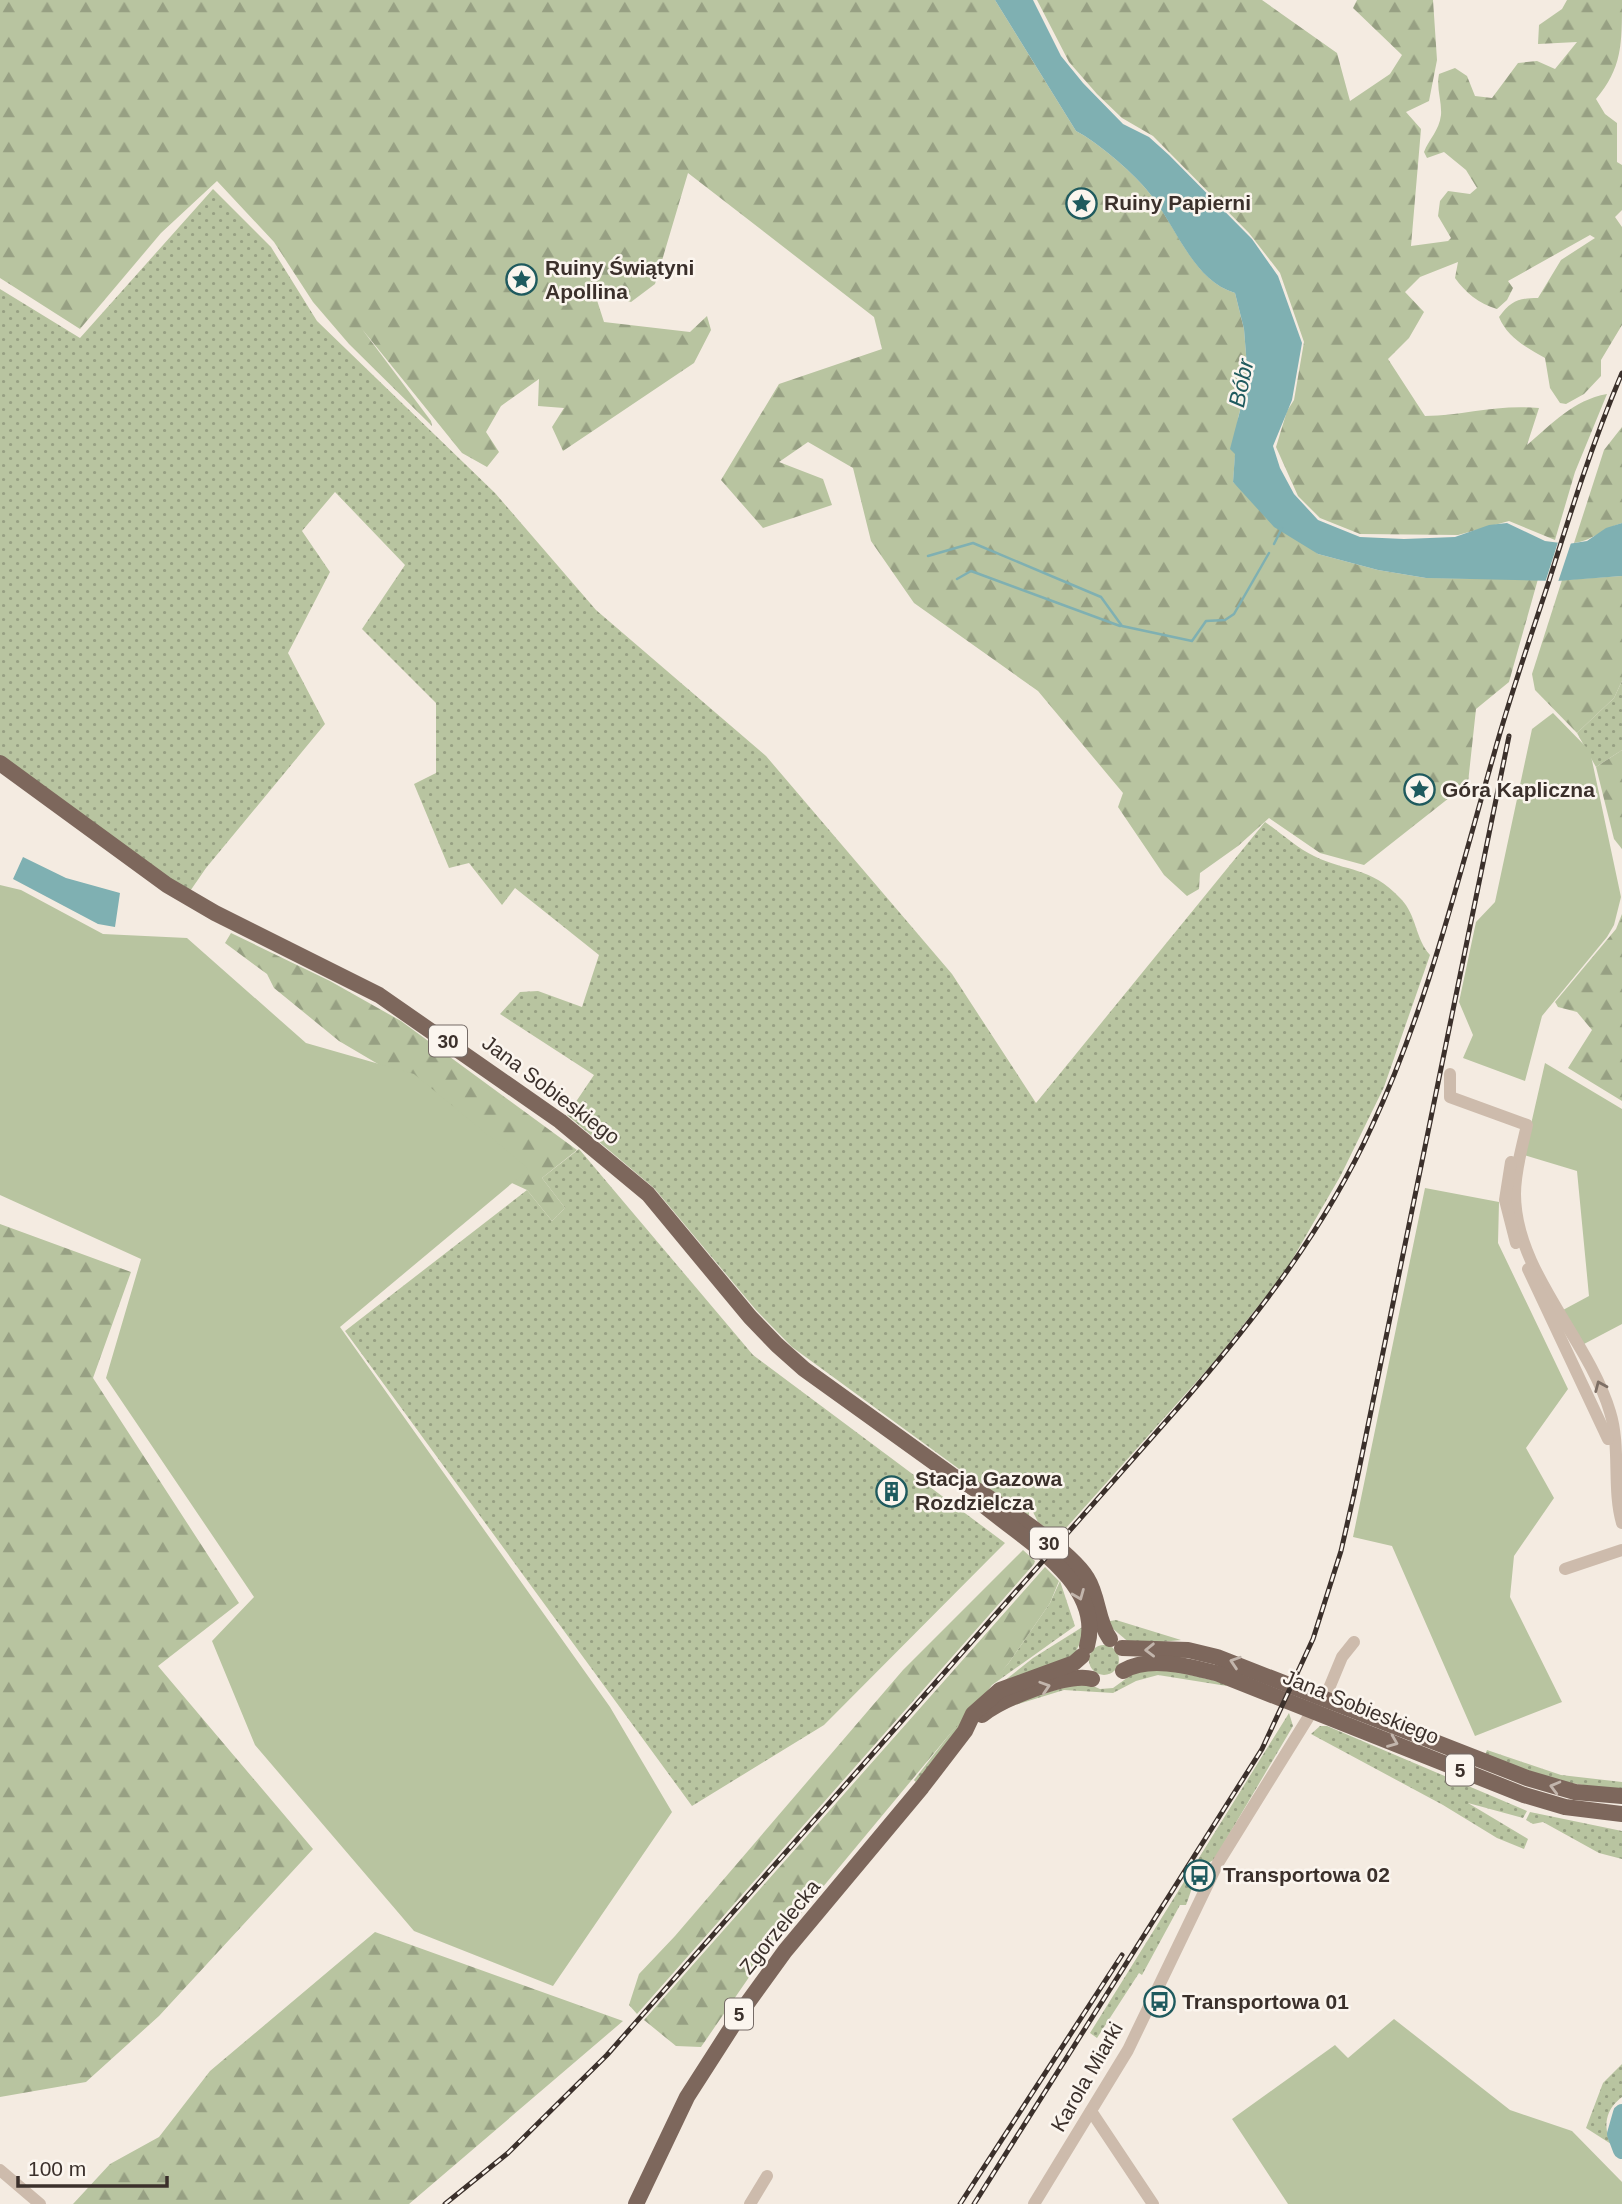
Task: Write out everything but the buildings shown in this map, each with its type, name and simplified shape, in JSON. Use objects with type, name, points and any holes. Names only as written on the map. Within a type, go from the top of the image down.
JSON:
[{"type":"main road","name":"Jana Sobieskiego","points":[[0,762],[167,885],[215,913],[379,995],[560,1121],[648,1194],[750,1317],[777,1345],[804,1369],[953,1476],[1070,1577],[1083,1605],[1089,1633],[1084,1651]]},
{"type":"main road","name":"Jana Sobieskiego","points":[[953,1476],[982,1492],[1076,1564],[1090,1583],[1102,1626],[1116,1644],[1188,1650],[1240,1664],[1544,1784],[1585,1793],[1622,1796]]},
{"type":"main road","name":"5","points":[[1084,1651],[1097,1639],[1116,1644]]},
{"type":"main road","points":[[1116,1644],[1126,1663],[1123,1671]]},
{"type":"main road","points":[[1084,1651],[1082,1666],[1092,1679]]},
{"type":"main road","name":"Zgorzelecka","points":[[636,2204],[687,2096],[746,2005],[785,1951],[922,1787],[965,1731],[978,1708],[1000,1690],[1074,1663],[1084,1651]]},
{"type":"main road","name":"Jana Sobieskiego","points":[[1123,1671],[1145,1665],[1195,1668],[1241,1681],[1537,1800],[1622,1814]]},
{"type":"main road","name":"5","points":[[1092,1679],[1109,1682],[1123,1671]]},
{"type":"main road","name":"Zgorzelecka","points":[[965,1731],[992,1708],[1011,1699],[1078,1677],[1092,1679]]},
{"type":"street","points":[[1450,1074],[1450,1097],[1521,1123],[1506,1186],[1507,1214],[1524,1262],[1597,1409],[1614,1452],[1622,1523]]},
{"type":"street","points":[[1565,1569],[1622,1550]]},
{"type":"street","points":[[1325,1698],[1342,1657],[1354,1642]]},
{"type":"street","points":[[1290,1683],[1306,1695],[1312,1709],[1323,1702],[1343,1705]]},
{"type":"street","name":"Karola Miarki","points":[[1034,2204],[1128,2050],[1218,1863],[1312,1709]]},
{"type":"street","points":[[1091,2111],[1153,2204]]},
{"type":"street","points":[[0,2170],[40,2204]]},
{"type":"street","points":[[750,2204],[767,2176]]},
{"type":"green space","points":[[0,0],[995,0],[1076,131],[1103,149],[1139,182],[1156,202],[1195,263],[1220,286],[1235,293],[1244,329],[1248,380],[1238,418],[1233,482],[1318,554],[1378,570],[1426,578],[1538,579],[1509,682],[1476,709],[1468,783],[1364,865],[1320,853],[1269,818],[1238,846],[1200,873],[1199,889],[1187,896],[1164,875],[1118,807],[1123,793],[1038,691],[914,603],[871,541],[853,468],[808,442],[779,462],[823,479],[832,505],[763,528],[721,480],[779,384],[882,349],[874,317],[688,173],[655,284],[631,302],[594,291],[604,322],[690,332],[707,316],[711,330],[694,363],[563,451],[552,427],[564,408],[538,406],[539,379],[501,406],[486,432],[499,452],[487,467],[462,453],[362,329],[431,421],[432,426],[349,344],[313,302],[274,242],[217,181],[161,233],[80,329],[0,278]]},
{"type":"green space","points":[[1037,0],[1262,0],[1337,53],[1350,101],[1390,74],[1402,55],[1353,8],[1357,0],[1433,0],[1437,60],[1429,101],[1406,112],[1421,129],[1411,246],[1448,241],[1451,238],[1438,216],[1440,201],[1448,191],[1470,194],[1477,188],[1466,170],[1444,152],[1427,158],[1424,152],[1441,115],[1439,74],[1455,68],[1467,76],[1475,96],[1492,98],[1518,63],[1537,61],[1555,69],[1577,42],[1538,44],[1539,25],[1562,9],[1567,0],[1622,0],[1619,55],[1611,77],[1596,99],[1605,114],[1617,123],[1617,162],[1622,165],[1622,210],[1615,217],[1622,227],[1622,325],[1601,360],[1601,376],[1584,394],[1566,404],[1560,403],[1550,388],[1545,358],[1512,336],[1499,317],[1507,307],[1516,302],[1538,298],[1561,260],[1595,238],[1590,235],[1508,281],[1513,288],[1507,300],[1497,309],[1478,301],[1459,283],[1455,278],[1458,262],[1420,277],[1405,292],[1424,312],[1409,338],[1388,359],[1425,416],[1510,407],[1539,408],[1527,445],[1573,407],[1607,394],[1575,472],[1555,540],[1509,521],[1458,535],[1360,534],[1320,518],[1298,496],[1276,447],[1287,411],[1294,400],[1304,342],[1280,273],[1249,233],[1153,136],[1122,118],[1097,94],[1069,62]]},
{"type":"green space","points":[[213,189],[271,247],[317,321],[495,493],[596,610],[766,756],[952,974],[1036,1103],[1265,822],[1314,856],[1379,880],[1406,906],[1430,955],[1384,1087],[1341,1175],[1285,1272],[1214,1362],[1058,1537],[1038,1522],[1033,1512],[1029,1512],[1029,1520],[792,1347],[756,1310],[654,1188],[567,1115],[594,1075],[500,1014],[520,992],[538,991],[582,1007],[599,955],[515,888],[502,905],[469,863],[449,868],[414,784],[436,773],[436,703],[362,629],[405,565],[335,492],[302,531],[330,572],[288,653],[325,724],[206,868],[186,897],[0,763],[0,289],[80,338]]},
{"type":"green space","points":[[1622,427],[1622,523],[1587,540],[1574,543],[1604,450]]},
{"type":"green space","points":[[1622,576],[1622,681],[1614,698],[1577,733],[1535,690],[1532,674],[1562,580]]},
{"type":"green space","points":[[1622,681],[1622,750],[1596,767],[1577,733],[1614,698]]},
{"type":"green space","points":[[1553,713],[1590,751],[1621,897],[1614,925],[1607,937],[1542,1016],[1525,1081],[1463,1058],[1473,1035],[1459,1002],[1476,922],[1495,902],[1532,729]]},
{"type":"green space","points":[[1622,750],[1622,849],[1614,839],[1596,767]]},
{"type":"green space","points":[[0,885],[21,890],[103,934],[187,938],[306,1043],[414,1074],[529,1169],[340,1327],[610,1707],[672,1812],[553,1986],[414,1931],[255,1745],[212,1641],[254,1597],[106,1378],[141,1259],[0,1195]]},
{"type":"green space","points":[[1622,914],[1622,1101],[1568,1068],[1592,1030],[1577,1012],[1558,1007],[1555,1002],[1616,929]]},
{"type":"green space","points":[[231,933],[330,981],[401,1021],[577,1150],[542,1178],[565,1208],[552,1221],[527,1190],[503,1179],[400,1077],[339,1041],[274,988],[267,974],[225,943]]},
{"type":"green space","points":[[1545,1063],[1622,1109],[1622,1324],[1584,1344],[1563,1310],[1589,1296],[1577,1171],[1524,1155]]},
{"type":"green space","points":[[579,1149],[753,1355],[1005,1543],[824,1725],[692,1806],[345,1331],[527,1190],[552,1221],[565,1208],[542,1178]]},
{"type":"green space","points":[[1425,1188],[1499,1202],[1498,1243],[1568,1389],[1526,1448],[1554,1498],[1514,1556],[1510,1597],[1562,1702],[1475,1736],[1392,1546],[1353,1537]]},
{"type":"green space","points":[[0,1224],[131,1272],[93,1378],[239,1603],[158,1666],[313,1849],[159,2016],[86,2082],[0,2097]]},
{"type":"green space","points":[[1023,1550],[1035,1561],[1034,1564],[637,2014],[629,2005],[639,1974],[675,1936],[903,1670]]},
{"type":"green space","points":[[1045,1567],[1059,1581],[1050,1603],[1008,1664],[754,1970],[701,2047],[676,2046],[644,2020]]},
{"type":"green space","points":[[1060,1581],[1075,1626],[992,1685],[917,1783],[914,1780],[984,1690],[1008,1664],[1050,1603]]},
{"type":"green space","points":[[1116,1620],[1181,1640],[1132,1645],[1105,1622]]},
{"type":"green space","points":[[1084,1626],[1082,1639],[1073,1657],[999,1685],[1033,1658]]},
{"type":"green space","points":[[1104,1645],[1114,1650],[1119,1660],[1114,1670],[1104,1675],[1094,1670],[1089,1660],[1094,1650]]},
{"type":"green space","points":[[1138,1670],[1174,1671],[1227,1686],[1158,1675],[1136,1681],[1113,1693],[1064,1690],[1012,1706],[1012,1702],[1084,1682],[1100,1689],[1113,1688]]},
{"type":"green space","points":[[1289,1713],[1293,1726],[1214,1860],[1198,1873],[1186,1905],[1180,1905],[1142,1975],[1139,1973],[1097,2038],[1090,2033]]},
{"type":"green space","points":[[1320,1726],[1327,1726],[1527,1811],[1523,1818],[1468,1803],[1528,1839],[1524,1849],[1497,1838],[1443,1805],[1311,1734]]},
{"type":"green space","points":[[1487,1750],[1561,1775],[1622,1782],[1622,1791],[1545,1779],[1485,1755]]},
{"type":"green space","points":[[1530,1812],[1622,1831],[1622,1859],[1599,1853],[1543,1822],[1533,1824],[1526,1820]]},
{"type":"green space","points":[[375,1932],[623,2021],[409,2204],[73,2204],[110,2164],[159,2137],[210,2071]]},
{"type":"green space","points":[[1394,2019],[1510,2110],[1572,2131],[1622,2182],[1622,2204],[1288,2204],[1232,2119],[1335,2045],[1348,2058]]},
{"type":"green space","points":[[1622,2064],[1622,2097],[1612,2107],[1606,2125],[1611,2144],[1586,2128],[1603,2083]]},
{"type":"water","points":[[995,0],[1033,0],[1061,56],[1083,83],[1123,124],[1149,137],[1169,155],[1252,239],[1278,276],[1302,343],[1292,400],[1273,446],[1280,468],[1294,494],[1318,520],[1360,537],[1404,539],[1455,537],[1489,525],[1507,523],[1545,541],[1568,544],[1587,541],[1606,528],[1622,523],[1622,576],[1557,581],[1426,578],[1378,570],[1318,554],[1274,527],[1233,482],[1235,454],[1230,449],[1248,380],[1244,329],[1235,293],[1220,286],[1195,263],[1156,202],[1139,182],[1103,149],[1076,131]]},
{"type":"water","points":[[23,857],[66,878],[120,893],[115,927],[98,924],[13,879]]},
{"type":"pier","points":[[1559,539],[1572,540],[1557,585],[1545,583]]},
{"type":"waterway","points":[[1274,544],[1282,528]]},
{"type":"waterway","points":[[928,556],[973,543],[1101,597],[1122,626],[1192,641],[1206,621],[1225,620],[1234,614],[1269,553]]},
{"type":"waterway","points":[[957,579],[971,571],[1120,626]]},
{"type":"waterway","points":[[1622,2113],[1616,2134],[1622,2150]]},
{"type":"railway","points":[[445,2204],[508,2153],[607,2055],[1184,1401],[1238,1337],[1311,1236],[1372,1126],[1409,1036],[1440,943],[1513,689],[1583,476],[1622,373]]},
{"type":"railway","points":[[974,2204],[1262,1749],[1313,1639],[1341,1551],[1354,1494],[1509,736]]},
{"type":"railway","points":[[960,2204],[1122,1955]]},
{"type":"place","name":"Ruiny Papierni","points":[[1081,203]]},
{"type":"place","name":"Ruiny Świątyni Apollina","points":[[522,280]]},
{"type":"place","name":"Góra Kapliczna","points":[[1419,790]]},
{"type":"place","name":"Stacja Gazowa Rozdzielcza","points":[[892,1491]]},
{"type":"place","name":"Transportowa 02","points":[[1200,1875]]},
{"type":"place","name":"Transportowa 01","points":[[1159,2002]]},
{"type":"water label","name":"Bóbr","points":[[1241,383]]}]
